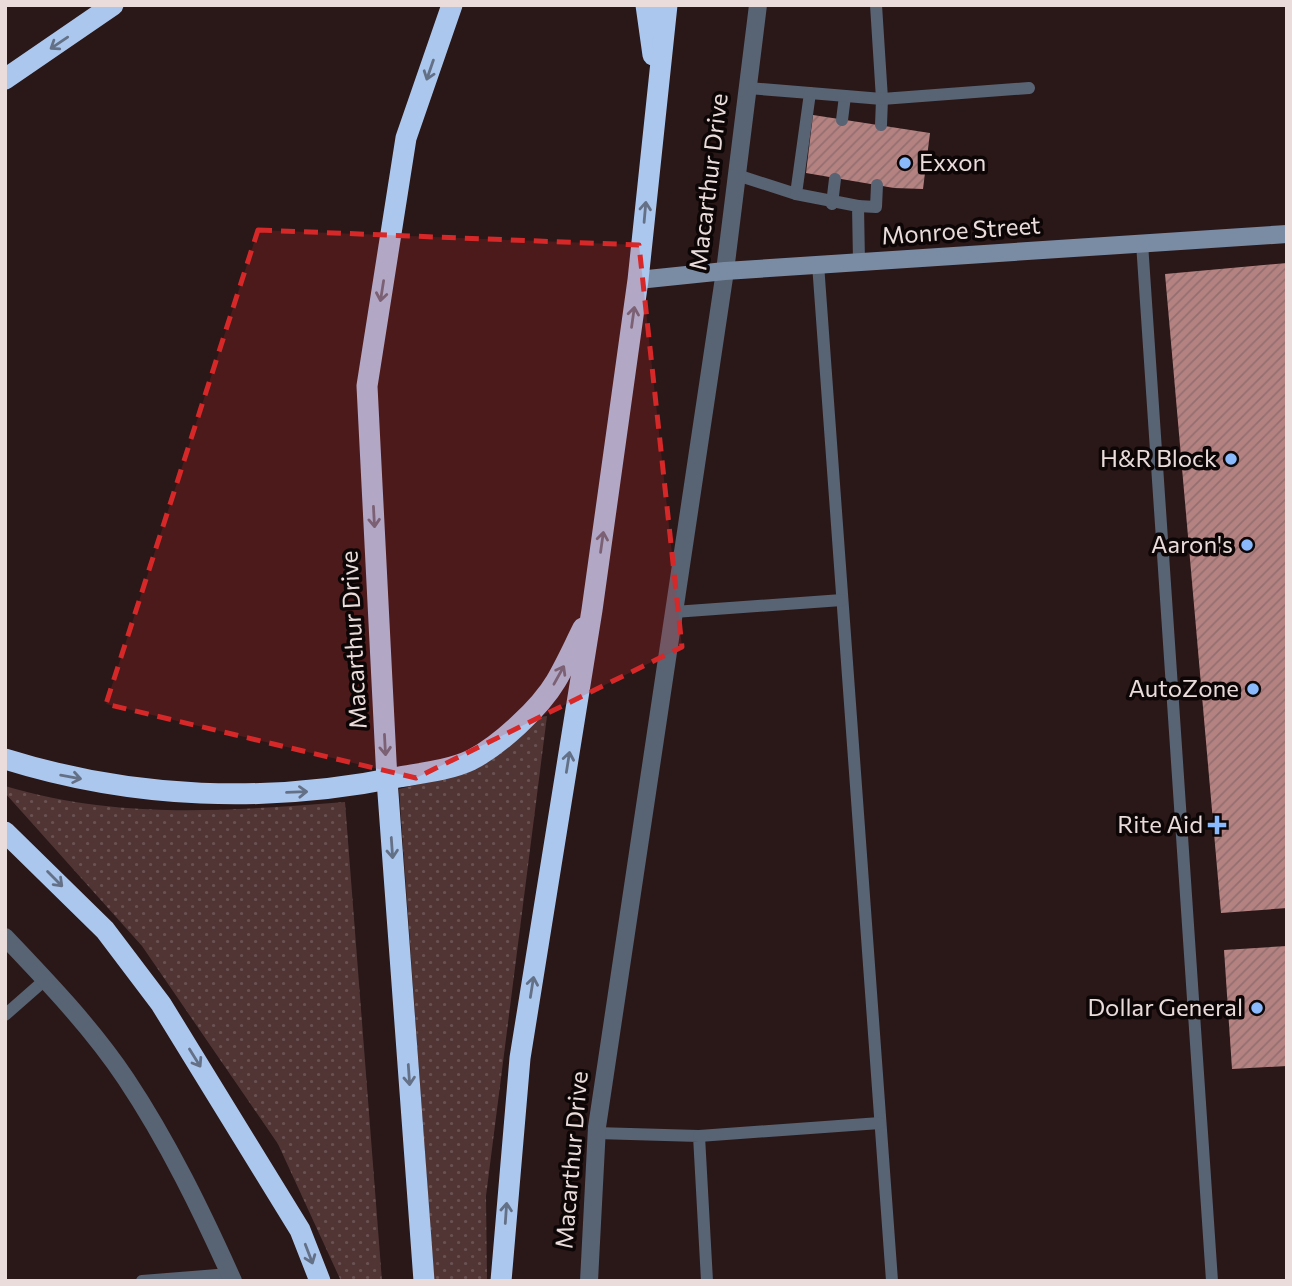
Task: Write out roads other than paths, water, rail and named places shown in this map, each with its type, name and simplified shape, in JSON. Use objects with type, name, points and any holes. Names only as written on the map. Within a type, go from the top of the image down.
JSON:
[{"type":"highway","points":[[5,79],[113,5]]},
{"type":"highway","name":"Macarthur Drive","points":[[424,1281],[387,780],[367,386],[406,138],[452,5]]},
{"type":"highway","points":[[646,5],[656,82]]},
{"type":"highway","points":[[501,1281],[520,1058],[592,610],[639,279],[656,82],[667,5]]},
{"type":"highway","points":[[5,759],[68,777],[129,787],[217,795],[316,791],[387,780],[470,760],[503,739],[555,683],[592,610]]},
{"type":"highway","points":[[5,832],[105,930],[161,1004],[300,1230],[320,1281]]},
{"type":"main road","name":"Monroe Street","points":[[639,279],[818,264],[1287,234]]},
{"type":"street","name":"Macarthur Drive","points":[[589,1281],[596,1133],[725,271],[758,5]]},
{"type":"street","points":[[5,937],[46,979],[125,1078],[203,1213],[232,1277]]},
{"type":"lane","points":[[876,5],[883,99],[881,125]]},
{"type":"lane","points":[[748,88],[883,99],[1028,88]]},
{"type":"lane","points":[[796,194],[810,93]]},
{"type":"lane","points":[[842,120],[845,96]]},
{"type":"lane","points":[[737,175],[832,204],[876,207],[877,186]]},
{"type":"lane","points":[[832,204],[835,179]]},
{"type":"lane","points":[[858,206],[859,262]]},
{"type":"lane","points":[[1142,243],[1212,1281]]},
{"type":"lane","points":[[818,264],[892,1281]]},
{"type":"lane","points":[[674,612],[842,600]]},
{"type":"lane","points":[[5,1015],[46,979]]},
{"type":"lane","points":[[596,1133],[699,1136],[880,1123]]},
{"type":"lane","points":[[699,1136],[707,1281]]},
{"type":"lane","points":[[142,1281],[232,1277]]},
{"type":"place","name":"Exxon","points":[[905,163]]},
{"type":"place","name":"H&R Block","points":[[1231,459]]},
{"type":"place","name":"Aaron's","points":[[1247,545]]},
{"type":"place","name":"AutoZone","points":[[1253,689]]},
{"type":"place","name":"Rite Aid","points":[[1217,825]]},
{"type":"place","name":"Dollar General","points":[[1257,1008]]}]
